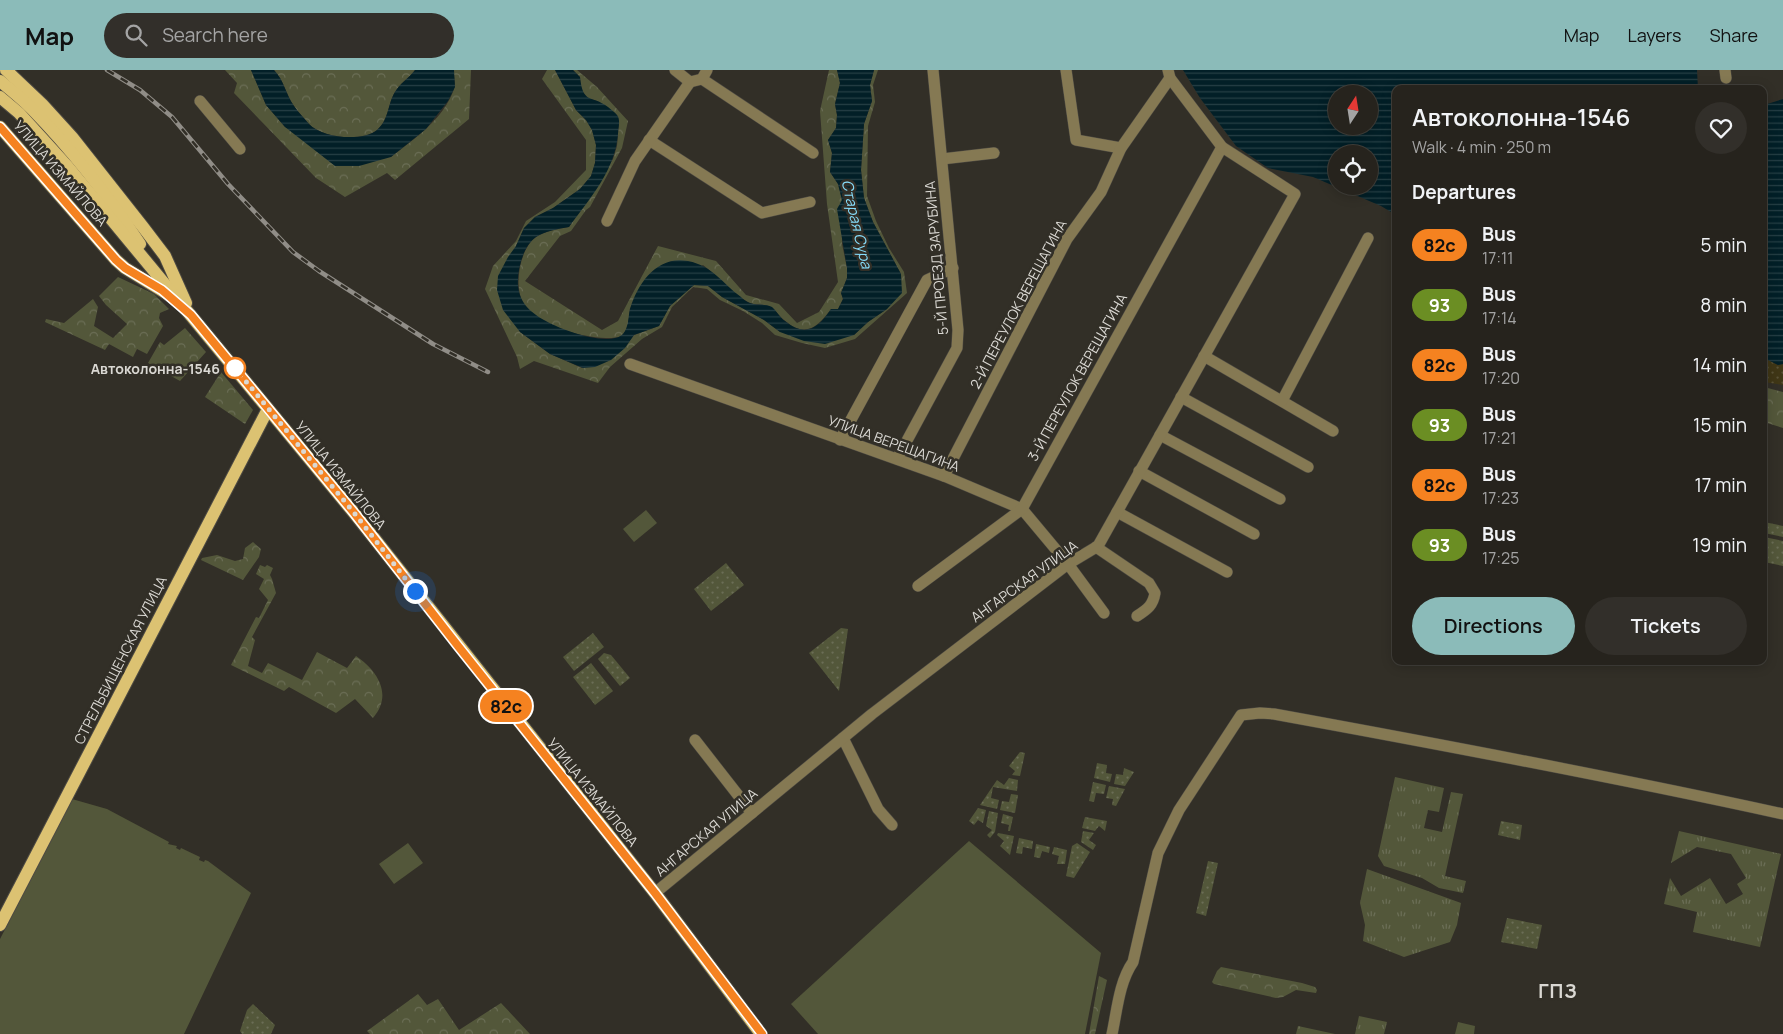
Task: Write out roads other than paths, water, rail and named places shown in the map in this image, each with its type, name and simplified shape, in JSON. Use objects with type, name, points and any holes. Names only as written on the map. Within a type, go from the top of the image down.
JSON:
[{"type":"main road","points":[[6,70],[42,104],[72,137],[165,256],[191,315]]},
{"type":"main road","points":[[0,82],[31,108],[77,159],[103,202],[137,251],[175,295]]},
{"type":"main road","points":[[0,97],[19,113],[103,202],[175,295]]},
{"type":"main road","name":"УЛИЦА ИЗМАЙЛОВА","points":[[0,127],[116,260],[125,268],[162,290],[191,315]]},
{"type":"main road","points":[[116,260],[132,262],[136,257],[137,251]]},
{"type":"main road","points":[[152,263],[161,265],[165,256]]},
{"type":"main road","name":"УЛИЦА ИЗМАЙЛОВА","points":[[175,295],[355,514],[655,893],[762,1034]]},
{"type":"main road","name":"СТРЕЛЬБИЩЕНСКАЯ УЛИЦА","points":[[0,925],[268,409]]},
{"type":"street","points":[[675,70],[700,77],[813,153]]},
{"type":"street","name":"5-Й ПРОЕЗД ЗАРУБИНА","points":[[897,460],[957,348],[958,330],[953,268],[932,70]]},
{"type":"street","points":[[1066,70],[1076,140],[1121,148]]},
{"type":"street","points":[[1169,74],[1222,147]]},
{"type":"street","name":"2-Й ПЕРЕУЛОК ВЕРЕЩАГИНА","points":[[944,476],[1067,239],[1101,192],[1121,148],[1169,74]]},
{"type":"street","points":[[608,220],[635,161],[649,140],[700,77]]},
{"type":"street","points":[[200,101],[240,149]]},
{"type":"street","points":[[649,140],[762,213],[810,202]]},
{"type":"street","name":"АНГАРСКАЯ УЛИЦА","points":[[655,893],[872,714],[1068,564],[1096,547],[1295,194],[1222,147]]},
{"type":"street","name":"3-Й ПЕРЕУЛОК ВЕРЕЩАГИНА","points":[[918,586],[1022,509],[1222,147]]},
{"type":"street","points":[[942,159],[994,153]]},
{"type":"street","points":[[1282,401],[1368,238]]},
{"type":"street","points":[[840,440],[926,280],[953,268]]},
{"type":"street","points":[[1204,356],[1333,432]]},
{"type":"street","name":"УЛИЦА ВЕРЕЩАГИНА","points":[[630,364],[944,476],[1022,509],[1068,564],[1104,613]]},
{"type":"street","points":[[1181,397],[1308,467]]},
{"type":"street","points":[[1160,435],[1280,499]]},
{"type":"street","points":[[1139,471],[1254,534]]},
{"type":"street","points":[[1116,512],[1226,572]]},
{"type":"street","points":[[1096,547],[1149,582],[1155,593],[1154,602],[1137,616]]},
{"type":"street","points":[[1112,1034],[1123,983],[1128,969],[1133,962],[1158,853],[1179,810],[1241,715],[1274,714],[1395,736],[1632,781],[1783,814]]},
{"type":"street","points":[[843,738],[878,810],[892,825]]},
{"type":"street","points":[[695,740],[752,813]]},
{"type":"water","points":[[251,70],[274,70],[294,106],[309,124],[323,133],[342,137],[362,136],[377,130],[384,121],[391,99],[399,86],[415,70],[454,70],[455,87],[448,101],[426,129],[391,157],[359,166],[335,166],[285,127],[266,105]]},
{"type":"water","name":"Старая Сура","points":[[555,70],[573,70],[580,77],[583,92],[589,98],[602,103],[614,112],[619,119],[619,124],[616,147],[607,172],[569,227],[552,230],[536,237],[524,252],[519,272],[519,291],[526,306],[539,317],[551,324],[584,336],[607,339],[616,338],[625,331],[630,309],[644,280],[659,266],[677,260],[697,263],[711,271],[746,301],[772,307],[783,320],[799,329],[805,330],[816,326],[831,309],[838,309],[843,299],[841,293],[847,278],[847,268],[837,209],[842,200],[838,184],[830,172],[832,153],[828,140],[836,128],[837,115],[835,104],[840,83],[837,70],[874,70],[870,85],[872,101],[864,124],[861,170],[864,198],[873,222],[901,274],[902,293],[887,309],[868,322],[854,335],[825,344],[804,341],[780,332],[764,320],[722,297],[708,286],[694,285],[670,306],[659,326],[634,335],[625,348],[611,360],[595,367],[583,368],[550,354],[520,332],[503,310],[497,290],[498,276],[516,246],[524,228],[535,217],[553,208],[580,189],[591,176],[595,163],[596,145],[592,130],[586,120],[576,110]]},
{"type":"water","points":[[1183,70],[1697,70],[1698,85],[1392,85],[1392,213],[1355,195],[1378,195],[1378,145],[1328,145],[1328,183],[1313,177],[1268,168],[1236,146],[1200,98]]},
{"type":"water","points":[[1783,99],[1783,364],[1778,365],[1767,360],[1767,104]]},
{"type":"railway","points":[[107,70],[140,90],[172,117],[228,184],[293,252],[319,271],[433,344],[488,372]]},
{"type":"place","name":"Автоколонна-1546","points":[[235,368]]},
{"type":"district","name":"ГПЗ","points":[[1558,991]]}]
